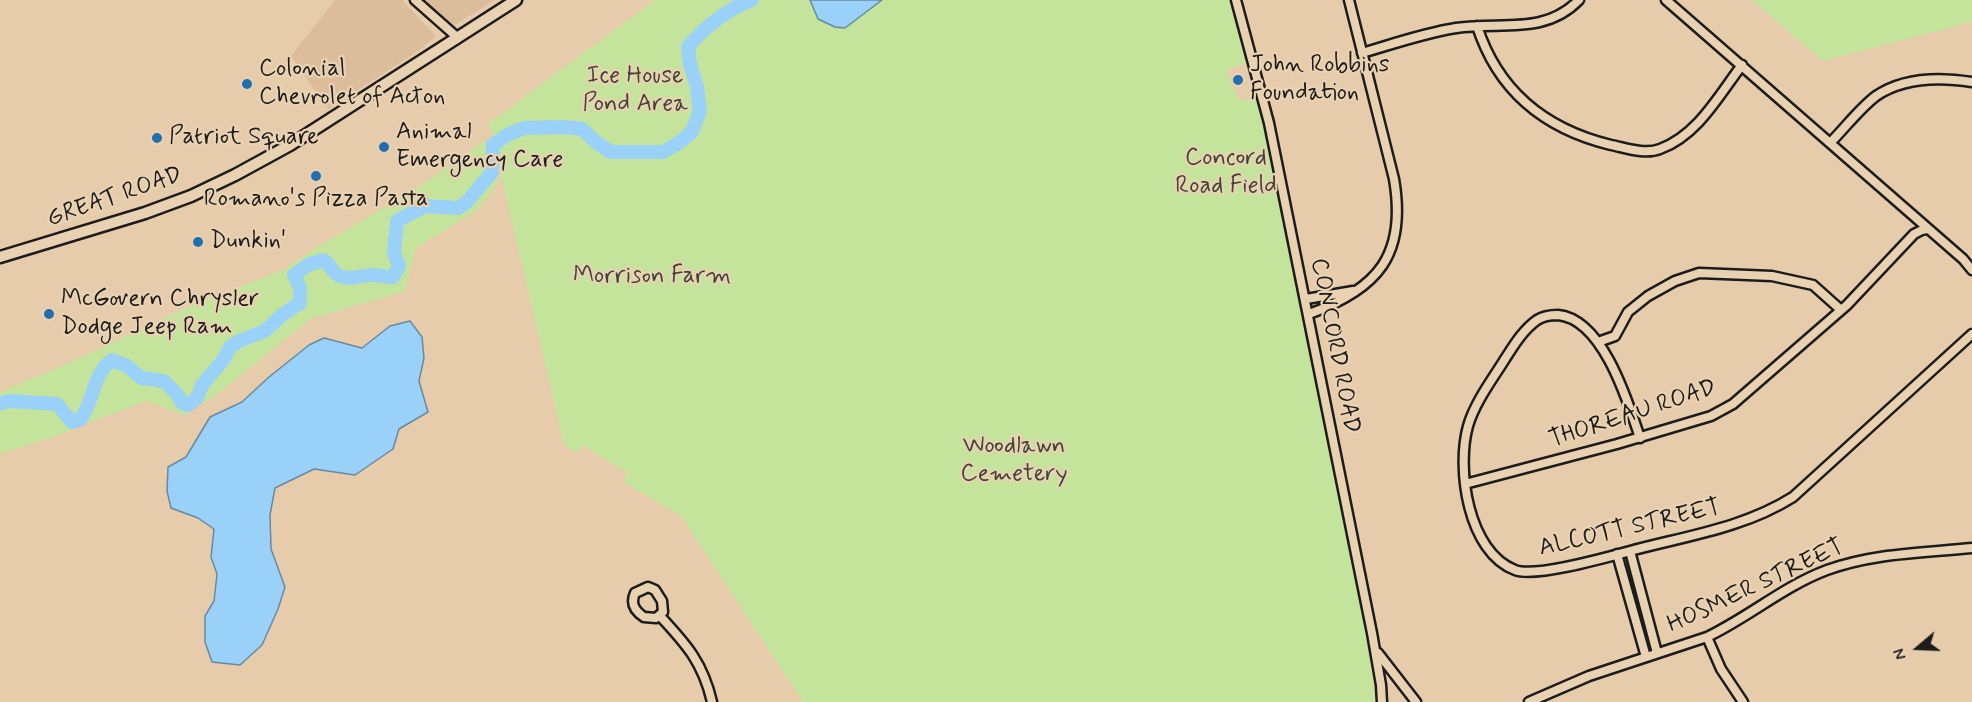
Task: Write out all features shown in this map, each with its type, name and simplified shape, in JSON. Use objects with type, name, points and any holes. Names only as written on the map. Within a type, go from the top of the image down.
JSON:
[{"type":"main road","name":"GREAT ROAD","points":[[0,257],[139,216],[191,196],[235,175],[290,145],[516,0]]},
{"type":"street","points":[[415,0],[458,38]]},
{"type":"street","name":"CONCORD ROAD","points":[[1236,0],[1269,123],[1306,299],[1332,442],[1375,648],[1382,702]]},
{"type":"street","points":[[1309,314],[1337,304],[1362,288],[1377,274],[1389,254],[1398,215],[1393,171],[1349,0]]},
{"type":"street","points":[[1362,53],[1431,33],[1477,26],[1537,23],[1560,15],[1579,0]]},
{"type":"street","points":[[1666,0],[1963,259],[1972,270]]},
{"type":"street","points":[[1477,26],[1484,48],[1499,74],[1522,101],[1554,123],[1572,132],[1628,149],[1658,150],[1674,143],[1695,126],[1742,65]]},
{"type":"street","points":[[1830,143],[1876,96],[1898,85],[1930,79],[1972,82]]},
{"type":"street","name":"THOREAU ROAD","points":[[1465,484],[1640,438],[1711,416],[1733,404],[1841,310],[1914,234],[1927,229]]},
{"type":"street","points":[[1598,342],[1615,336],[1628,312],[1648,296],[1675,281],[1699,273],[1772,276],[1813,285],[1841,310]]},
{"type":"street","points":[[1306,299],[1342,294],[1362,288]]},
{"type":"street","name":"ALCOTT STREET","points":[[1640,438],[1629,404],[1598,342],[1583,326],[1561,315],[1549,315],[1538,319],[1525,331],[1474,410],[1465,442],[1465,484],[1473,518],[1494,558],[1517,571],[1556,568],[1738,524],[1787,501],[1972,334]]},
{"type":"street","name":"HOSMER STREET","points":[[1528,702],[1588,676],[1707,637],[1726,628],[1772,597],[1825,571],[1868,558],[1972,548]]},
{"type":"street","points":[[1630,551],[1657,653]]},
{"type":"street","points":[[1617,554],[1646,657]]},
{"type":"street","points":[[660,616],[696,659],[706,678],[712,702]]},
{"type":"street","points":[[1707,637],[1721,669],[1743,702]]},
{"type":"street","points":[[1375,648],[1416,702]]},
{"type":"shaded area","points":[[335,0],[402,0],[436,36],[417,52],[328,109],[291,56]]},
{"type":"shaded area","points":[[422,0],[495,0],[453,26]]},
{"type":"green space","name":"Woodlawn Cemetery","points":[[655,0],[810,0],[818,19],[835,27],[845,28],[882,0],[1229,0],[1247,63],[1226,70],[1239,101],[1256,96],[1371,659],[1375,702],[803,702],[681,516],[623,482],[628,473],[582,445],[577,453],[564,445],[489,123]]},
{"type":"green space","points":[[1752,0],[1972,0],[1972,22],[1823,61]]},
{"type":"green space","points":[[487,139],[499,180],[479,209],[416,248],[405,291],[310,319],[220,392],[185,415],[146,401],[53,437],[0,454],[0,392],[80,358],[188,307],[285,269],[319,246],[419,187]]},
{"type":"water","points":[[810,0],[882,0],[845,28],[835,27],[818,19]]},
{"type":"water","points":[[410,321],[422,337],[424,358],[419,381],[428,412],[399,429],[393,449],[355,475],[314,469],[275,488],[270,515],[271,549],[285,587],[278,609],[262,645],[240,665],[212,662],[205,642],[205,616],[214,601],[217,574],[211,557],[214,529],[198,518],[171,508],[167,491],[168,467],[186,457],[210,417],[242,402],[309,345],[324,338],[362,348],[390,326]]},
{"type":"waterway","points":[[0,404],[8,401],[57,404],[72,422],[80,420],[101,372],[112,360],[127,366],[141,378],[164,381],[177,394],[182,403],[188,405],[197,398],[202,385],[224,359],[230,347],[265,331],[282,315],[300,303],[300,288],[294,275],[308,265],[323,260],[337,275],[344,277],[370,275],[393,277],[399,266],[394,253],[397,221],[425,206],[458,208],[466,203],[492,172],[493,145],[507,135],[524,128],[582,129],[611,152],[663,152],[692,132],[700,111],[688,47],[717,19],[735,7],[752,0]]},
{"type":"place","name":"John Robbins Foundation","points":[[1238,80]]},
{"type":"place","name":"Colonial Chevrolet of Acton","points":[[247,84]]},
{"type":"place","name":"Patriot Square","points":[[157,138]]},
{"type":"place","name":"Animal Emergency Care","points":[[384,147]]},
{"type":"place","name":"Romano's Pizza Pasta","points":[[316,176]]},
{"type":"place","name":"Dunkin'","points":[[198,242]]},
{"type":"place","name":"McGovern Chrysler Dodge Jeep Ram","points":[[49,314]]},
{"type":"park label","name":"Ice House Pond Area","points":[[635,91]]},
{"type":"park label","name":"Concord Road Field","points":[[1226,173]]},
{"type":"park label","name":"Morrison Farm","points":[[652,277]]}]
